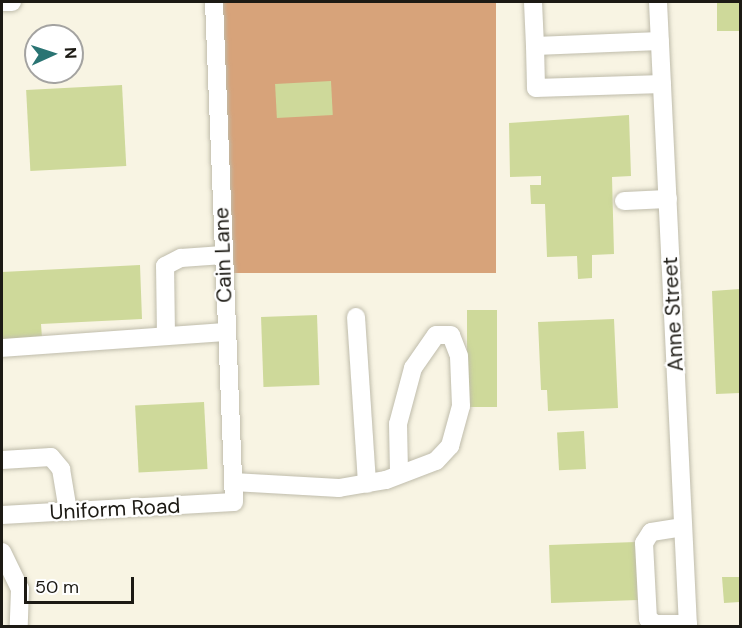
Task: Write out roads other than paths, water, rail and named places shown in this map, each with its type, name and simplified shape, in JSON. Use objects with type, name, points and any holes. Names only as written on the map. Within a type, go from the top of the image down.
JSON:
[{"type":"street","points":[[2,2],[12,2]]},
{"type":"street","name":"Cain Lane","points":[[214,2],[234,502],[228,503]]},
{"type":"street","points":[[533,2],[536,88],[662,84]]},
{"type":"street","name":"Anne Street","points":[[658,2],[688,625]]},
{"type":"street","points":[[535,46],[660,41]]},
{"type":"street","points":[[624,201],[668,199]]},
{"type":"street","points":[[166,335],[165,266],[181,258],[223,255]]},
{"type":"street","points":[[356,317],[367,484]]},
{"type":"street","points":[[2,348],[226,332]]},
{"type":"street","points":[[233,482],[304,488],[367,484],[399,473],[436,460],[450,446],[457,429],[461,376],[456,340],[451,335],[436,335],[413,368],[398,424],[399,473]]},
{"type":"street","points":[[2,460],[51,457],[61,469],[68,511]]},
{"type":"street","name":"Uniform Road","points":[[2,514],[228,503]]},
{"type":"street","points":[[683,527],[651,532],[644,543],[648,619],[656,624],[688,625]]},
{"type":"street","points":[[2,552],[20,589],[20,627]]}]
